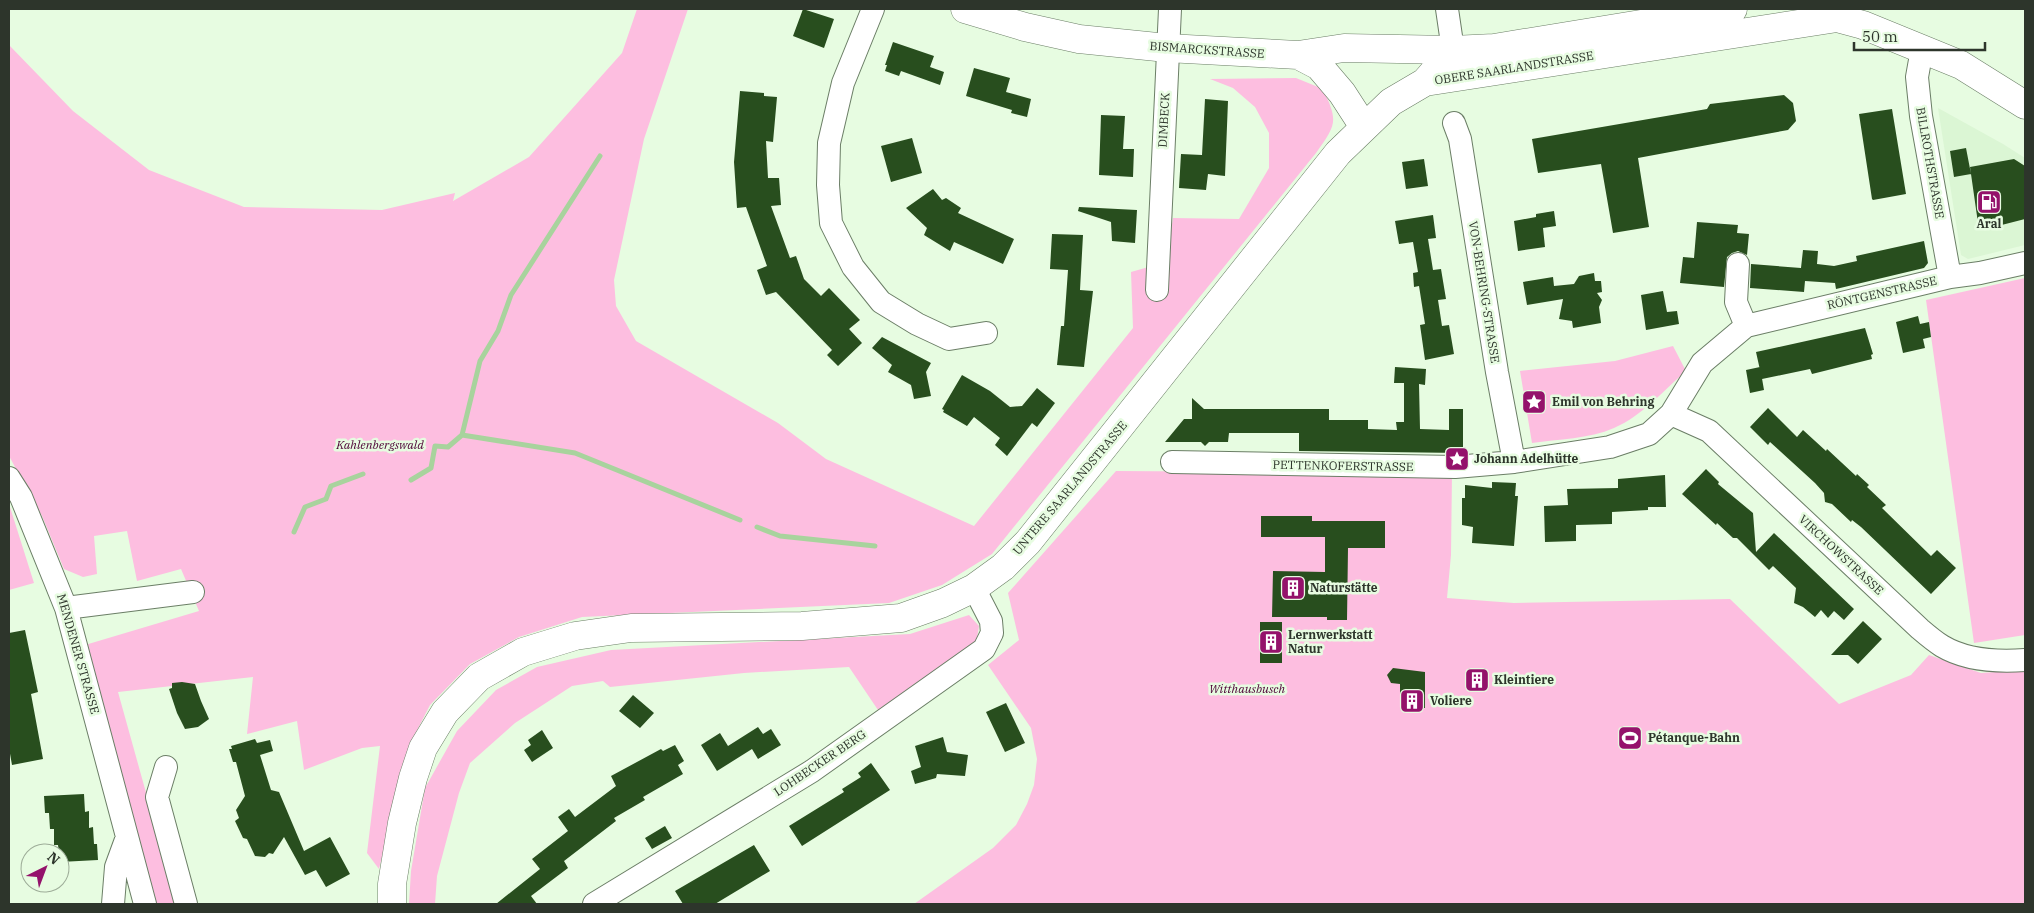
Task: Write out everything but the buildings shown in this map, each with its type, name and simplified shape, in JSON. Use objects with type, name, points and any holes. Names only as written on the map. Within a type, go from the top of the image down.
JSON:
[{"type":"main road","name":"BISMARCKSTRASSE","points":[[965,9],[1025,27],[1079,39],[1167,48],[1298,55],[1344,48],[1453,50]]},
{"type":"main road","name":"OBERE SAARLANDSTRASSE","points":[[1425,82],[1453,50],[1494,48],[1733,9]]},
{"type":"main road","name":"OBERE SAARLANDSTRASSE","points":[[1425,82],[1832,12],[1865,17],[1922,49],[1961,65],[2025,105]]},
{"type":"main road","points":[[1298,55],[1319,66],[1342,93],[1364,127]]},
{"type":"main road","name":"UNTERE SAARLANDSTRASSE","points":[[392,904],[392,884],[402,823],[413,778],[423,748],[445,712],[479,677],[523,652],[575,636],[631,628],[802,626],[901,618],[943,603],[974,588],[1003,567],[1028,542],[1338,152],[1391,102],[1425,82]]},
{"type":"street","points":[[872,9],[843,83],[829,143],[828,185],[831,223],[853,267],[881,302],[917,324],[950,339],[986,333]]},
{"type":"street","name":"DIMBECK","points":[[1157,290],[1170,9]]},
{"type":"street","points":[[1446,9],[1453,50]]},
{"type":"street","name":"BILLROTHSTRASSE","points":[[1922,49],[1917,77],[1921,116],[1950,277]]},
{"type":"street","name":"VON-BEHRING-STRASSE","points":[[1454,122],[1460,139],[1497,372],[1514,462]]},
{"type":"street","name":"RÖNTGENSTRASSE","points":[[1743,327],[1950,277],[1980,273],[2025,263]]},
{"type":"street","points":[[1738,264],[1736,302],[1743,327]]},
{"type":"street","name":"PETTENKOFERSTRASSE","points":[[1172,462],[1455,468],[1514,462],[1610,447],[1648,434],[1671,414],[1702,363],[1743,327]]},
{"type":"street","name":"VIRCHOWSTRASSE","points":[[1671,414],[1709,431],[1920,629],[1942,646],[1967,656],[1997,662],[2025,660]]},
{"type":"street","name":"MENDENER STRASSE","points":[[9,478],[21,497],[77,608],[127,837],[145,904]]},
{"type":"street","name":"LOHBECKER BERG","points":[[594,904],[812,771],[984,649],[992,633],[991,621],[974,588]]},
{"type":"street","points":[[77,608],[193,592]]},
{"type":"street","points":[[166,767],[157,797],[186,904]]},
{"type":"street","points":[[113,904],[116,866],[127,837]]},
{"type":"shaded area","name":"Aral","points":[[1938,108],[2025,158],[2025,245],[1968,259],[1961,255]]},
{"type":"green space","name":"Kahlenbergswald","points":[[637,9],[688,9],[644,139],[614,280],[616,306],[636,341],[778,423],[826,459],[974,526],[1133,328],[1131,272],[1166,262],[1173,218],[1239,219],[1269,168],[1269,133],[1255,107],[1233,88],[1210,79],[1296,78],[1323,89],[1331,108],[1333,122],[1328,135],[1316,153],[992,554],[942,585],[889,603],[582,617],[519,637],[470,664],[430,705],[409,746],[379,869],[367,853],[380,746],[362,748],[304,770],[297,721],[247,734],[253,677],[118,692],[177,904],[155,904],[85,645],[199,611],[181,569],[137,581],[127,531],[94,536],[97,574],[83,577],[64,569],[42,516],[9,456],[9,45],[73,111],[149,170],[244,207],[382,210],[455,193],[453,201],[529,157],[622,53]]},
{"type":"green space","points":[[2025,278],[2025,635],[1974,643],[1926,300]]},
{"type":"green space","points":[[1673,346],[1686,371],[1634,417],[1604,432],[1532,443],[1520,371],[1615,361]]},
{"type":"green space","name":"Witthausbusch","points":[[1116,471],[1452,473],[1451,555],[1447,598],[1514,603],[1730,599],[1839,704],[1911,675],[1929,655],[1981,673],[2025,670],[2025,904],[914,904],[993,848],[1016,825],[1027,804],[1034,785],[1037,759],[1031,728],[988,665],[1019,640],[1008,593]]},
{"type":"green space","points":[[9,504],[34,583],[9,590]]},
{"type":"green space","points":[[969,615],[979,626],[976,644],[878,710],[849,667],[744,673],[610,687],[603,681],[572,686],[515,723],[470,763],[459,793],[437,876],[435,904],[409,904],[411,871],[425,788],[457,731],[496,690],[537,667],[611,650],[910,634]]},
{"type":"waterway","points":[[411,480],[431,468],[435,446],[448,447],[462,435],[480,361],[498,331],[511,295],[600,156]]},
{"type":"waterway","points":[[462,435],[575,453],[740,520]]},
{"type":"waterway","points":[[294,532],[305,507],[326,499],[331,486],[363,474]]},
{"type":"waterway","points":[[757,527],[780,536],[875,546]]},
{"type":"place","name":"Aral","points":[[1989,202]]},
{"type":"place","name":"Emil von Behring","points":[[1534,402]]},
{"type":"place","name":"Johann Adelhütte","points":[[1457,459]]},
{"type":"place","name":"Naturstätte","points":[[1293,588]]},
{"type":"place","name":"Lernwerkstatt Natur","points":[[1271,642]]},
{"type":"place","name":"Kleintiere","points":[[1477,680]]},
{"type":"place","name":"Voliere","points":[[1412,701]]},
{"type":"place","name":"Pétanque-Bahn","points":[[1630,738]]}]
